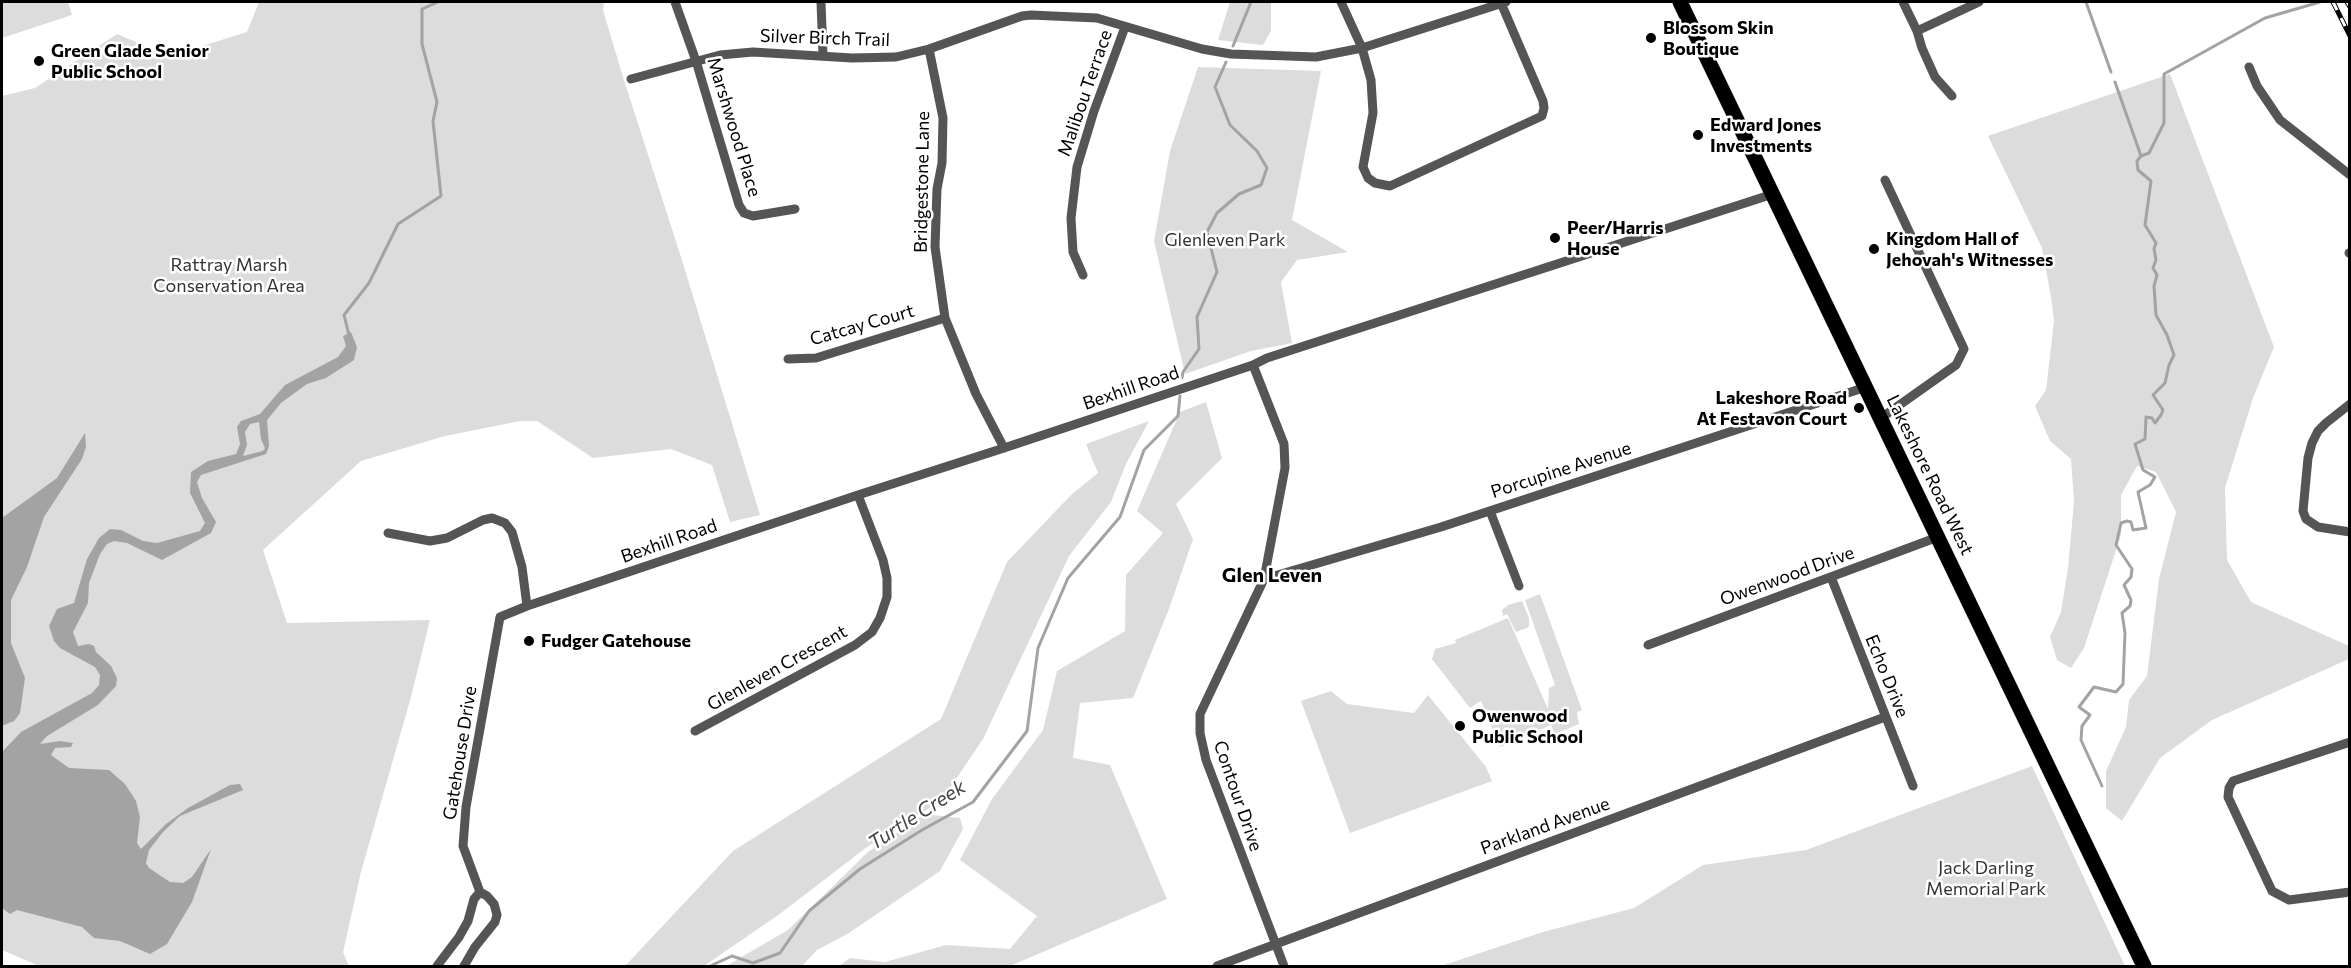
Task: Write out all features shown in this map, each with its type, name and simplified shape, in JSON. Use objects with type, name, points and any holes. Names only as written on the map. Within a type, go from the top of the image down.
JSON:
[{"type":"main road","name":"Lakeshore Road West","points":[[1680,2],[2144,966]]},
{"type":"street","name":"Marshwood Place","points":[[675,2],[696,61],[739,205],[744,213],[753,216],[795,209]]},
{"type":"street","points":[[821,2],[823,55]]},
{"type":"street","points":[[1341,2],[1362,48],[1371,80],[1373,113],[1364,167],[1368,178],[1376,183],[1390,186],[1542,116],[1543,101],[1504,2]]},
{"type":"street","name":"Silver Birch Trail","points":[[631,79],[720,55],[753,52],[852,58],[896,57],[928,49],[1022,16],[1097,18],[1202,49],[1247,56],[1316,57],[1362,48],[1504,2]]},
{"type":"street","points":[[1903,2],[1935,77],[1952,96]]},
{"type":"street","points":[[1917,31],[1979,2]]},
{"type":"street","name":"Malibou Terrace","points":[[1083,275],[1073,252],[1071,218],[1077,167],[1083,142],[1125,27]]},
{"type":"street","name":"Bridgestone Lane","points":[[928,49],[943,118],[935,247],[945,318],[976,393],[1004,448]]},
{"type":"street","points":[[2249,67],[2257,86],[2280,120],[2349,175]]},
{"type":"street","points":[[1881,418],[1956,365],[1964,349],[1885,180]]},
{"type":"street","name":"Bexhill Road","points":[[500,617],[858,495],[1252,365],[1267,358],[1773,194]]},
{"type":"street","name":"Catcay Court","points":[[788,359],[816,358],[945,318]]},
{"type":"street","name":"Contour Drive","points":[[1252,365],[1284,444],[1286,456],[1264,579],[1200,714],[1200,733],[1206,760],[1284,966]]},
{"type":"street","name":"Porcupine Avenue","points":[[1264,579],[1490,511],[1866,387]]},
{"type":"street","points":[[2349,404],[2318,431],[2312,443],[2308,458],[2303,511],[2306,519],[2319,527],[2349,532]]},
{"type":"street","name":"Glenleven Crescent","points":[[695,731],[855,645],[872,632],[880,618],[887,597],[887,578],[883,560],[858,495]]},
{"type":"street","points":[[1490,511],[1519,586]]},
{"type":"street","points":[[388,533],[430,541],[447,538],[483,520],[492,518],[505,523],[512,532],[522,567],[527,606]]},
{"type":"street","name":"Owenwood Drive","points":[[1648,645],[1938,537]]},
{"type":"street","name":"Echo Drive","points":[[1831,578],[1913,786]]},
{"type":"street","name":"Gatehouse Drive","points":[[464,966],[475,947],[495,922],[497,915],[494,904],[488,896],[480,892],[463,846],[464,827],[500,617]]},
{"type":"street","name":"Parkland Avenue","points":[[1217,966],[1885,717]]},
{"type":"street","points":[[2349,742],[2233,781],[2228,797],[2272,891],[2289,900],[2349,892]]},
{"type":"street","points":[[437,966],[459,937],[468,921],[474,899],[480,892]]},
{"type":"green space","points":[[2,2],[68,2],[72,15],[2,38]]},
{"type":"green space","name":"Rattray Marsh Conservation Area","points":[[259,2],[604,2],[603,10],[623,77],[760,515],[730,522],[712,465],[671,449],[593,458],[537,421],[520,421],[445,436],[361,461],[263,550],[287,623],[430,620],[411,697],[361,872],[343,952],[349,966],[39,966],[2,950],[2,96],[35,88],[117,34],[170,56],[247,32]]},
{"type":"green space","points":[[1230,2],[1271,2],[1271,31],[1263,45],[1218,40]]},
{"type":"green space","name":"Glenleven Park","points":[[1198,67],[1321,71],[1292,220],[1348,252],[1297,260],[1281,282],[1292,343],[1251,351],[1185,374],[1154,241],[1170,151]]},
{"type":"green space","points":[[2170,74],[2274,347],[2253,398],[2225,488],[2227,560],[2251,602],[2349,646],[2349,659],[2212,720],[2160,758],[2122,821],[2106,808],[2106,771],[2126,727],[2129,700],[2147,676],[2159,579],[2176,512],[2156,472],[2137,466],[2121,495],[2121,535],[2084,648],[2071,668],[2057,660],[2050,637],[2061,612],[2074,502],[2071,459],[2050,441],[2035,406],[2046,390],[2054,321],[2051,297],[2042,248],[1988,136]]},
{"type":"green space","points":[[1206,402],[1222,458],[1176,504],[1193,539],[1169,609],[1133,698],[1080,703],[1073,758],[1110,765],[1167,899],[1010,966],[839,966],[850,958],[885,962],[946,945],[1010,949],[1037,916],[960,860],[992,799],[1043,730],[1057,671],[1125,631],[1126,575],[1163,533],[1137,511],[1180,412]]},
{"type":"green space","points":[[1149,421],[1126,464],[1111,502],[1069,556],[983,739],[942,800],[867,847],[781,913],[704,966],[625,966],[733,851],[941,719],[1007,562],[1071,495],[1098,473],[1086,444]]},
{"type":"green space","points":[[1540,594],[1582,710],[1577,712],[1579,724],[1555,734],[1551,725],[1500,747],[1481,701],[1470,708],[1432,659],[1435,649],[1456,643],[1455,640],[1508,618],[1548,709],[1549,688],[1555,685],[1525,600]]},
{"type":"green space","points":[[1522,601],[1529,618],[1529,627],[1516,632],[1507,614],[1503,616],[1502,610],[1508,605]]},
{"type":"green space","points":[[1331,691],[1347,704],[1414,713],[1428,695],[1486,767],[1492,781],[1350,833],[1301,701]]},
{"type":"green space","name":"Jack Darling Memorial Park","points":[[2032,766],[2125,966],[1441,966],[1543,932],[1634,908],[1703,865],[1806,850]]},
{"type":"green space","points":[[925,814],[960,818],[963,829],[940,871],[849,933],[817,950],[802,966],[726,966],[788,930],[868,852]]},
{"type":"shaded area","points":[[351,332],[357,347],[354,360],[326,378],[307,384],[281,403],[267,420],[269,446],[266,454],[201,475],[197,482],[202,498],[216,522],[211,533],[162,560],[127,543],[114,541],[107,544],[100,554],[89,583],[88,603],[73,632],[78,646],[89,644],[94,646],[96,652],[111,666],[117,678],[116,686],[98,705],[47,736],[40,744],[60,741],[73,743],[71,747],[55,748],[51,755],[69,768],[109,770],[125,784],[136,801],[140,817],[137,843],[141,849],[166,824],[188,808],[230,785],[240,784],[243,790],[180,816],[149,850],[146,863],[149,868],[170,882],[183,883],[192,877],[211,849],[192,902],[167,944],[150,954],[120,941],[94,938],[82,927],[17,910],[10,914],[2,908],[2,752],[21,732],[92,693],[99,685],[100,675],[95,667],[60,648],[54,641],[49,626],[57,609],[74,603],[87,559],[99,538],[110,529],[121,530],[143,541],[157,543],[200,531],[205,523],[190,493],[191,472],[208,461],[236,454],[240,444],[237,427],[241,421],[260,414],[285,385],[338,357],[346,346],[343,336]],"holes":[[[259,422],[261,439],[265,448],[263,451],[243,456],[247,445],[245,432],[250,424]]]},
{"type":"shaded area","points":[[85,433],[86,447],[82,459],[44,517],[27,567],[11,600],[11,643],[25,678],[20,713],[14,721],[2,726],[2,518],[57,478]]},
{"type":"waterway","points":[[349,335],[344,315],[369,283],[398,224],[441,196],[433,121],[437,102],[422,44],[422,9],[438,2]]},
{"type":"waterway","name":"Turtle Creek","points":[[1233,46],[1251,2]]},
{"type":"waterway","points":[[2086,2],[2111,72]]},
{"type":"waterway","points":[[2102,786],[2081,740],[2082,726],[2090,715],[2079,707],[2094,687],[2116,692],[2123,684],[2125,633],[2122,613],[2130,606],[2131,600],[2124,585],[2131,577],[2132,569],[2116,545],[2121,523],[2131,522],[2133,530],[2146,528],[2138,492],[2150,485],[2155,477],[2143,470],[2135,444],[2145,439],[2146,417],[2152,418],[2155,423],[2161,415],[2163,410],[2153,395],[2165,383],[2174,355],[2167,335],[2156,315],[2154,286],[2157,275],[2153,268],[2156,260],[2154,249],[2156,243],[2145,225],[2151,181],[2138,170],[2137,161],[2141,156],[2149,153],[2164,123],[2164,74],[2265,18],[2320,2]]},
{"type":"waterway","name":"Turtle Creek","points":[[1182,378],[1183,372],[1199,349],[1197,317],[1217,272],[1207,232],[1217,213],[1239,194],[1261,185],[1267,168],[1257,151],[1230,125],[1215,87],[1226,62]]},
{"type":"waterway","points":[[2115,82],[2141,156]]},
{"type":"waterway","name":"Turtle Creek","points":[[710,966],[732,956],[753,963],[780,953],[809,911],[860,869],[922,830],[973,802],[1027,731],[1038,648],[1068,578],[1120,517],[1144,450],[1178,416],[1180,396]]},
{"type":"railway","points":[[2333,2],[2350,36]]},
{"type":"railway","points":[[2347,2],[2350,7]]},
{"type":"place","name":"Blossom Skin Boutique","points":[[1651,38]]},
{"type":"place","name":"Green Glade Senior Public School","points":[[39,61]]},
{"type":"place","name":"Edward Jones Investments","points":[[1698,135]]},
{"type":"place","name":"Peer/Harris House","points":[[1555,238]]},
{"type":"place","name":"Kingdom Hall of Jehovah's Witnesses","points":[[1874,249]]},
{"type":"place","name":"Lakeshore Road At Festavon Court","points":[[1859,408]]},
{"type":"place","name":"Fudger Gatehouse","points":[[529,641]]},
{"type":"place","name":"Owenwood Public School","points":[[1460,726]]},
{"type":"district","name":"Glen Leven","points":[[1272,575]]}]
